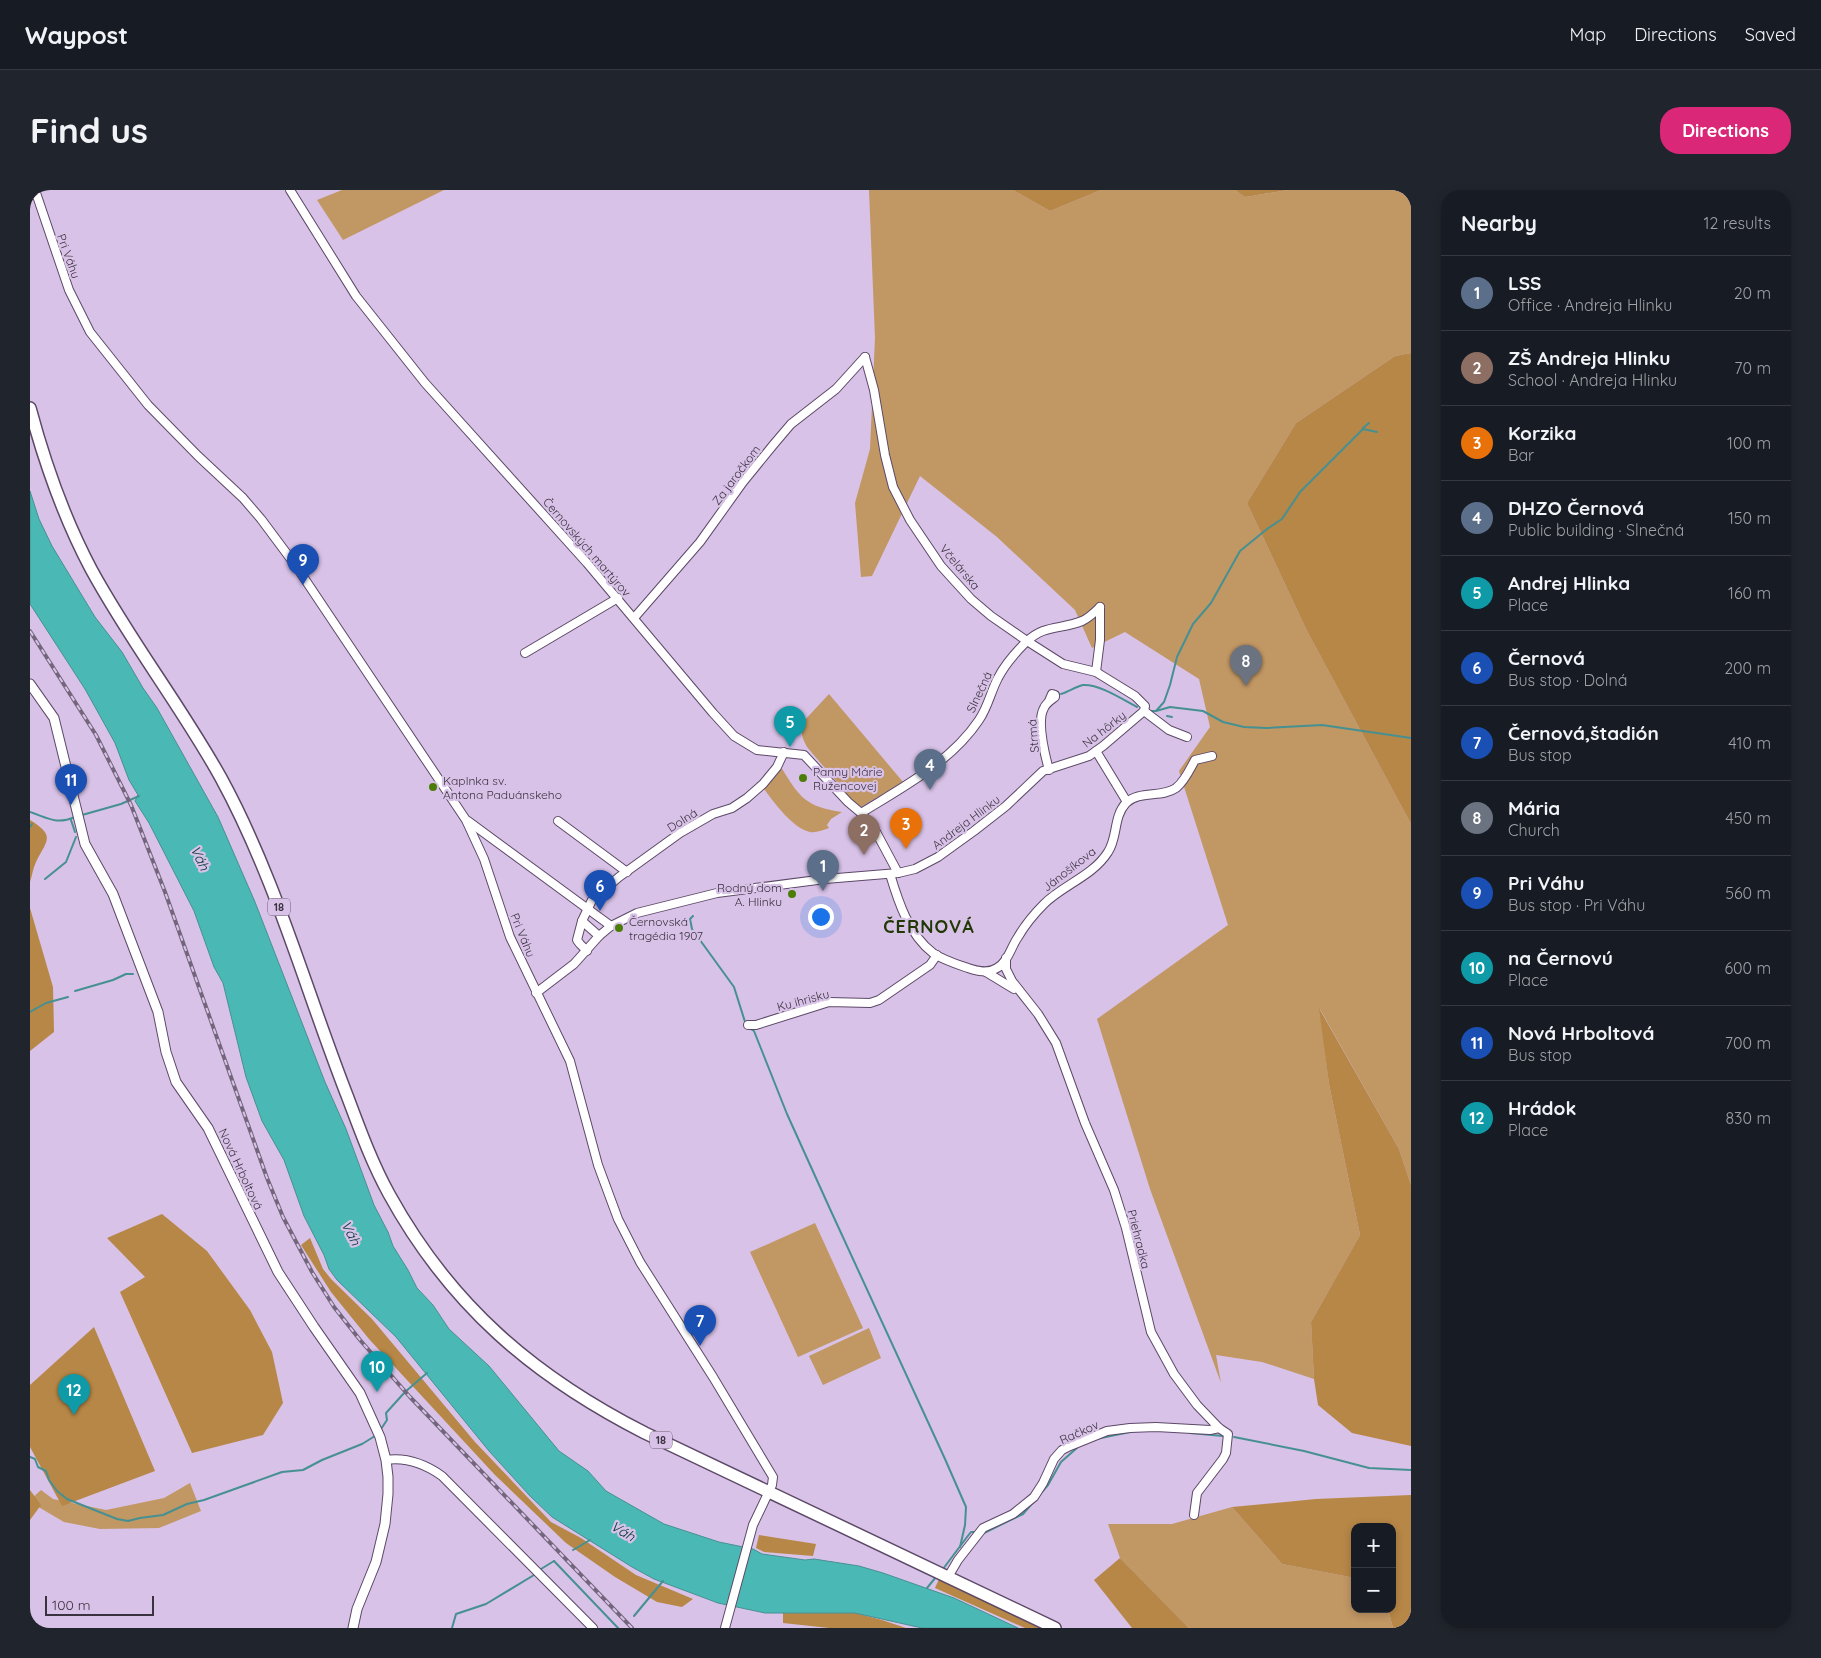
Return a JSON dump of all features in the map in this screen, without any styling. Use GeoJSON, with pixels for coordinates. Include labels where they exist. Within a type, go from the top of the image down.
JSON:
{"type":"FeatureCollection","features":[{"type":"Feature","properties":{"kind":"main road","name":"18"},"geometry":{"type":"LineString","coordinates":[[30,408],[46,464],[58,497],[91,568],[120,618],[211,762],[246,828],[273,892],[339,1075],[368,1149],[388,1192],[417,1241],[442,1275],[478,1315],[521,1354],[577,1396],[620,1420],[1055,1628]]}},
{"type":"Feature","properties":{"kind":"street","name":"Pri Váhu"},"geometry":{"type":"LineString","coordinates":[[35,190],[69,290],[90,332],[148,405],[243,498],[261,519],[296,566],[466,820],[484,859],[510,937],[536,993],[554,1025],[570,1062],[598,1165],[618,1219],[640,1262],[771,1472],[772,1485],[769,1492]]}},
{"type":"Feature","properties":{"kind":"street","name":"Černovských martýrov"},"geometry":{"type":"LineString","coordinates":[[290,190],[356,296],[425,383],[556,527],[734,736],[757,750],[804,755],[848,802],[861,813],[875,830],[894,874]]}},
{"type":"Feature","properties":{"kind":"street","name":"Za jaročkom"},"geometry":{"type":"LineString","coordinates":[[634,618],[700,542],[743,482],[791,424],[836,389],[865,357]]}},
{"type":"Feature","properties":{"kind":"street","name":"Včelárska"},"geometry":{"type":"LineString","coordinates":[[865,357],[874,390],[892,487],[910,520],[941,566],[971,599],[991,616],[1063,664],[1096,672],[1135,696],[1145,709],[1169,730],[1187,737]]}},
{"type":"Feature","properties":{"kind":"street"},"geometry":{"type":"LineString","coordinates":[[525,653],[618,598]]}},
{"type":"Feature","properties":{"kind":"street","name":"Slnečná"},"geometry":{"type":"LineString","coordinates":[[861,813],[928,771],[967,736],[980,718],[1008,661],[1027,641],[1041,631],[1080,622],[1090,617],[1100,608],[1100,640],[1096,672]]}},
{"type":"Feature","properties":{"kind":"street","name":"Nová Hrboltová"},"geometry":{"type":"LineString","coordinates":[[30,684],[54,718],[85,844],[109,885],[158,1012],[166,1052],[176,1082],[208,1128],[278,1272],[360,1393],[378,1433],[386,1460],[388,1494],[386,1524],[376,1562],[357,1609],[352,1628]]}},
{"type":"Feature","properties":{"kind":"street","name":"Strmá"},"geometry":{"type":"LineString","coordinates":[[1046,771],[1041,718],[1043,708],[1049,701]]}},
{"type":"Feature","properties":{"kind":"street","name":"Na hôrky"},"geometry":{"type":"LineString","coordinates":[[1046,771],[1088,756],[1096,751],[1145,709]]}},
{"type":"Feature","properties":{"kind":"street"},"geometry":{"type":"LineString","coordinates":[[1096,751],[1127,802],[1137,797],[1161,794],[1175,789],[1182,782],[1195,760],[1212,756]]}},
{"type":"Feature","properties":{"kind":"street","name":"Dolná"},"geometry":{"type":"LineString","coordinates":[[582,921],[592,900],[627,872],[680,834],[713,814],[732,808],[747,798],[777,767],[784,752]]}},
{"type":"Feature","properties":{"kind":"street","name":"Andreja Hlinku"},"geometry":{"type":"LineString","coordinates":[[536,993],[574,964],[599,936],[611,926],[647,910],[718,893],[825,878],[894,874],[915,869],[938,857],[1006,806],[1046,771]]}},
{"type":"Feature","properties":{"kind":"street","name":"Jánošíkova"},"geometry":{"type":"LineString","coordinates":[[986,972],[997,968],[1006,958],[1018,937],[1044,904],[1058,891],[1091,870],[1109,851],[1117,817],[1127,802]]}},
{"type":"Feature","properties":{"kind":"street"},"geometry":{"type":"LineString","coordinates":[[466,820],[611,926]]}},
{"type":"Feature","properties":{"kind":"street"},"geometry":{"type":"LineString","coordinates":[[558,821],[627,872]]}},
{"type":"Feature","properties":{"kind":"street"},"geometry":{"type":"LineString","coordinates":[[894,874],[896,894],[908,922],[920,939],[933,952],[951,963],[986,972],[1008,984],[1024,997]]}},
{"type":"Feature","properties":{"kind":"street"},"geometry":{"type":"LineString","coordinates":[[587,951],[577,940],[582,921],[599,936]]}},
{"type":"Feature","properties":{"kind":"street","name":"Ku ihrisku"},"geometry":{"type":"LineString","coordinates":[[748,1025],[764,1023],[829,1002],[870,1003],[880,1000],[930,965],[937,955]]}},
{"type":"Feature","properties":{"kind":"street","name":"Priehradka"},"geometry":{"type":"LineString","coordinates":[[1006,958],[1006,969],[1012,981],[1038,1014],[1056,1043],[1085,1123],[1114,1190],[1126,1228],[1151,1332],[1174,1374],[1197,1405],[1219,1428],[1228,1434],[1226,1453],[1219,1466],[1197,1493],[1194,1515]]}},
{"type":"Feature","properties":{"kind":"street","name":"Račkov"},"geometry":{"type":"LineString","coordinates":[[942,1574],[958,1560],[983,1528],[1013,1514],[1034,1497],[1043,1484],[1054,1459],[1062,1450],[1101,1433],[1130,1428],[1156,1427],[1210,1430],[1219,1428]]}},
{"type":"Feature","properties":{"kind":"street"},"geometry":{"type":"LineString","coordinates":[[386,1460],[395,1459],[415,1462],[442,1476],[593,1628]]}},
{"type":"Feature","properties":{"kind":"street"},"geometry":{"type":"LineString","coordinates":[[725,1628],[753,1525],[769,1492]]}},
{"type":"Feature","properties":{"kind":"shaded area"},"geometry":{"type":"Polygon","coordinates":[[[342,190],[444,190],[343,240],[317,200],[342,190]]]}},
{"type":"Feature","properties":{"kind":"shaded area"},"geometry":{"type":"Polygon","coordinates":[[[869,190],[1013,190],[1050,211],[1101,190],[1235,190],[1245,197],[1288,190],[1411,190],[1411,353],[1395,356],[1296,423],[1247,503],[1307,631],[1411,824],[1411,1185],[1399,1149],[1320,1009],[1329,1084],[1360,1235],[1311,1322],[1314,1379],[1262,1362],[1216,1355],[1221,1383],[1150,1189],[1097,1019],[1228,925],[1179,771],[1210,727],[1199,679],[1125,632],[1092,648],[1075,610],[997,537],[920,476],[872,576],[861,577],[855,503],[870,449],[875,338],[869,190]]]}},
{"type":"Feature","properties":{"kind":"shaded area"},"geometry":{"type":"Polygon","coordinates":[[[1013,190],[1101,190],[1050,211],[1013,190]]]}},
{"type":"Feature","properties":{"kind":"shaded area"},"geometry":{"type":"Polygon","coordinates":[[[1235,190],[1288,190],[1245,197],[1235,190]]]}},
{"type":"Feature","properties":{"kind":"shaded area"},"geometry":{"type":"Polygon","coordinates":[[[1411,353],[1411,824],[1307,631],[1247,503],[1296,423],[1395,356],[1411,353]]]}},
{"type":"Feature","properties":{"kind":"shaded area"},"geometry":{"type":"Polygon","coordinates":[[[829,694],[903,782],[859,808],[807,747],[803,738],[803,722],[829,694]]]}},
{"type":"Feature","properties":{"kind":"shaded area"},"geometry":{"type":"Polygon","coordinates":[[[781,767],[793,786],[805,799],[820,807],[842,812],[831,819],[827,825],[829,828],[815,832],[803,830],[790,820],[773,801],[764,789],[781,767]]]}},
{"type":"Feature","properties":{"kind":"shaded area"},"geometry":{"type":"Polygon","coordinates":[[[30,820],[43,830],[47,839],[35,864],[30,882],[30,820]]]}},
{"type":"Feature","properties":{"kind":"shaded area"},"geometry":{"type":"Polygon","coordinates":[[[30,908],[53,987],[54,1032],[30,1051],[30,908]]]}},
{"type":"Feature","properties":{"kind":"shaded area"},"geometry":{"type":"Polygon","coordinates":[[[1319,1008],[1399,1149],[1411,1185],[1411,1446],[1352,1433],[1318,1405],[1314,1379],[1311,1322],[1360,1235],[1329,1084],[1319,1008]]]}},
{"type":"Feature","properties":{"kind":"shaded area"},"geometry":{"type":"Polygon","coordinates":[[[162,1214],[207,1251],[250,1310],[272,1352],[283,1403],[263,1435],[192,1453],[120,1292],[145,1277],[107,1238],[162,1214]]]}},
{"type":"Feature","properties":{"kind":"shaded area"},"geometry":{"type":"Polygon","coordinates":[[[815,1223],[863,1328],[798,1357],[750,1252],[815,1223]]]}},
{"type":"Feature","properties":{"kind":"shaded area"},"geometry":{"type":"Polygon","coordinates":[[[310,1238],[323,1269],[331,1279],[372,1319],[475,1442],[551,1522],[581,1538],[636,1575],[693,1599],[682,1607],[657,1602],[615,1577],[566,1543],[495,1475],[369,1339],[331,1292],[301,1245],[310,1238]]]}},
{"type":"Feature","properties":{"kind":"shaded area"},"geometry":{"type":"Polygon","coordinates":[[[94,1327],[155,1471],[62,1506],[30,1447],[30,1385],[94,1327]]]}},
{"type":"Feature","properties":{"kind":"shaded area"},"geometry":{"type":"Polygon","coordinates":[[[869,1328],[881,1358],[823,1385],[809,1356],[869,1328]]]}},
{"type":"Feature","properties":{"kind":"shaded area"},"geometry":{"type":"Polygon","coordinates":[[[190,1483],[201,1511],[159,1528],[100,1529],[64,1522],[30,1502],[41,1490],[53,1499],[106,1510],[164,1498],[190,1483]]]}},
{"type":"Feature","properties":{"kind":"shaded area"},"geometry":{"type":"Polygon","coordinates":[[[30,1490],[41,1505],[30,1520],[30,1490]]]}},
{"type":"Feature","properties":{"kind":"shaded area"},"geometry":{"type":"Polygon","coordinates":[[[1411,1495],[1411,1628],[1393,1628],[1389,1613],[1396,1613],[1396,1523],[1351,1523],[1351,1577],[1282,1564],[1232,1507],[1316,1499],[1411,1495]]]}},
{"type":"Feature","properties":{"kind":"shaded area"},"geometry":{"type":"Polygon","coordinates":[[[1232,1507],[1282,1564],[1351,1577],[1351,1613],[1389,1613],[1393,1628],[1189,1628],[1120,1558],[1108,1524],[1172,1524],[1232,1507]]]}},
{"type":"Feature","properties":{"kind":"shaded area"},"geometry":{"type":"Polygon","coordinates":[[[759,1535],[816,1544],[813,1556],[764,1552],[756,1548],[759,1535]]]}},
{"type":"Feature","properties":{"kind":"shaded area"},"geometry":{"type":"Polygon","coordinates":[[[1120,1558],[1189,1628],[1132,1628],[1094,1580],[1120,1558]]]}},
{"type":"Feature","properties":{"kind":"shaded area"},"geometry":{"type":"Polygon","coordinates":[[[939,1579],[1040,1628],[1025,1628],[935,1588],[939,1579]]]}},
{"type":"Feature","properties":{"kind":"shaded area"},"geometry":{"type":"Polygon","coordinates":[[[840,1609],[906,1628],[829,1628],[783,1623],[783,1611],[840,1609]]]}},
{"type":"Feature","properties":{"kind":"water","name":"Váh"},"geometry":{"type":"Polygon","coordinates":[[[30,491],[39,519],[52,546],[95,617],[122,652],[157,708],[218,817],[255,902],[325,1082],[346,1129],[374,1205],[393,1246],[417,1288],[433,1305],[449,1329],[489,1366],[559,1451],[588,1471],[606,1491],[664,1524],[719,1542],[753,1549],[762,1554],[859,1566],[883,1573],[954,1598],[1018,1628],[922,1628],[855,1613],[765,1613],[718,1603],[654,1579],[552,1517],[489,1451],[396,1337],[337,1280],[329,1269],[304,1216],[284,1160],[262,1121],[246,1077],[223,983],[214,967],[194,911],[149,823],[135,801],[138,795],[129,780],[115,743],[85,689],[30,604],[30,491]]]}},
{"type":"Feature","properties":{"kind":"waterway"},"geometry":{"type":"LineString","coordinates":[[1363,428],[1369,423]]}},
{"type":"Feature","properties":{"kind":"waterway"},"geometry":{"type":"LineString","coordinates":[[1151,711],[1156,711],[1164,702],[1177,657],[1193,624],[1211,603],[1240,551],[1282,519],[1300,492],[1363,429],[1377,432]]}},
{"type":"Feature","properties":{"kind":"waterway"},"geometry":{"type":"LineString","coordinates":[[1061,694],[1083,685],[1089,685],[1137,707]]}},
{"type":"Feature","properties":{"kind":"waterway"},"geometry":{"type":"LineString","coordinates":[[1156,711],[1170,707],[1203,711],[1223,722],[1244,727],[1266,728],[1322,725],[1411,738]]}},
{"type":"Feature","properties":{"kind":"waterway"},"geometry":{"type":"LineString","coordinates":[[1167,716],[1172,717]]}},
{"type":"Feature","properties":{"kind":"waterway"},"geometry":{"type":"LineString","coordinates":[[82,815],[121,804],[139,796]]}},
{"type":"Feature","properties":{"kind":"waterway"},"geometry":{"type":"LineString","coordinates":[[30,812],[57,821],[75,817]]}},
{"type":"Feature","properties":{"kind":"waterway"},"geometry":{"type":"LineString","coordinates":[[71,820],[75,832]]}},
{"type":"Feature","properties":{"kind":"waterway"},"geometry":{"type":"LineString","coordinates":[[45,879],[66,862],[76,837]]}},
{"type":"Feature","properties":{"kind":"waterway"},"geometry":{"type":"LineString","coordinates":[[693,916],[690,919],[692,929],[734,987],[746,1025]]}},
{"type":"Feature","properties":{"kind":"waterway"},"geometry":{"type":"LineString","coordinates":[[75,991],[113,980],[126,974],[133,974]]}},
{"type":"Feature","properties":{"kind":"waterway"},"geometry":{"type":"LineString","coordinates":[[30,1012],[46,1003],[68,997]]}},
{"type":"Feature","properties":{"kind":"waterway"},"geometry":{"type":"LineString","coordinates":[[749,1028],[754,1031],[787,1114],[966,1507],[965,1525],[960,1547]]}},
{"type":"Feature","properties":{"kind":"waterway"},"geometry":{"type":"LineString","coordinates":[[381,1429],[387,1420],[386,1413],[405,1392],[427,1373]]}},
{"type":"Feature","properties":{"kind":"waterway"},"geometry":{"type":"LineString","coordinates":[[1096,1439],[1135,1431]]}},
{"type":"Feature","properties":{"kind":"waterway"},"geometry":{"type":"LineString","coordinates":[[1148,1431],[1158,1431]]}},
{"type":"Feature","properties":{"kind":"waterway"},"geometry":{"type":"LineString","coordinates":[[1190,1433],[1223,1436]]}},
{"type":"Feature","properties":{"kind":"waterway"},"geometry":{"type":"LineString","coordinates":[[30,1457],[35,1459],[38,1467],[46,1471],[49,1480],[57,1491],[67,1499],[117,1519],[128,1521],[163,1515],[187,1504],[204,1500],[282,1472],[303,1470],[362,1444],[375,1436]]}},
{"type":"Feature","properties":{"kind":"waterway"},"geometry":{"type":"LineString","coordinates":[[1234,1437],[1304,1451],[1369,1468],[1411,1470]]}},
{"type":"Feature","properties":{"kind":"waterway"},"geometry":{"type":"LineString","coordinates":[[984,1533],[1023,1514],[1048,1485],[1061,1462],[1078,1447]]}},
{"type":"Feature","properties":{"kind":"waterway"},"geometry":{"type":"LineString","coordinates":[[943,1569],[971,1532],[975,1532]]}},
{"type":"Feature","properties":{"kind":"waterway"},"geometry":{"type":"LineString","coordinates":[[573,1550],[590,1540]]}},
{"type":"Feature","properties":{"kind":"waterway"},"geometry":{"type":"LineString","coordinates":[[554,1561],[618,1628]]}},
{"type":"Feature","properties":{"kind":"waterway"},"geometry":{"type":"LineString","coordinates":[[541,1569],[554,1561]]}},
{"type":"Feature","properties":{"kind":"waterway"},"geometry":{"type":"LineString","coordinates":[[452,1628],[456,1614],[486,1604],[534,1575]]}},
{"type":"Feature","properties":{"kind":"waterway"},"geometry":{"type":"LineString","coordinates":[[927,1588],[936,1577]]}},
{"type":"Feature","properties":{"kind":"waterway"},"geometry":{"type":"LineString","coordinates":[[634,1616],[663,1581]]}},
{"type":"Feature","properties":{"kind":"railway"},"geometry":{"type":"LineString","coordinates":[[30,631],[96,735],[131,805],[165,892],[267,1178],[283,1217],[312,1272],[334,1307],[410,1397],[632,1628]]}},
{"type":"Feature","properties":{"kind":"place","name":"Pri Váhu"},"geometry":{"type":"Point","coordinates":[303,585]}},
{"type":"Feature","properties":{"kind":"place","name":"Mária"},"geometry":{"type":"Point","coordinates":[1246,686]}},
{"type":"Feature","properties":{"kind":"place","name":"Andrej Hlinka"},"geometry":{"type":"Point","coordinates":[790,747]}},
{"type":"Feature","properties":{"kind":"place","name":"Panny Márie Ružencovej"},"geometry":{"type":"Point","coordinates":[803,778]}},
{"type":"Feature","properties":{"kind":"place","name":"Kaplnka sv. Antona Paduánskeho"},"geometry":{"type":"Point","coordinates":[433,787]}},
{"type":"Feature","properties":{"kind":"place","name":"DHZO Černová"},"geometry":{"type":"Point","coordinates":[930,790]}},
{"type":"Feature","properties":{"kind":"place","name":"Nová Hrboltová"},"geometry":{"type":"Point","coordinates":[71,805]}},
{"type":"Feature","properties":{"kind":"place","name":"Korzika"},"geometry":{"type":"Point","coordinates":[906,849]}},
{"type":"Feature","properties":{"kind":"place","name":"ZŠ Andreja Hlinku"},"geometry":{"type":"Point","coordinates":[864,855]}},
{"type":"Feature","properties":{"kind":"place","name":"LSS"},"geometry":{"type":"Point","coordinates":[823,891]}},
{"type":"Feature","properties":{"kind":"place","name":"Rodný dom A. Hlinku"},"geometry":{"type":"Point","coordinates":[792,894]}},
{"type":"Feature","properties":{"kind":"place","name":"Černová"},"geometry":{"type":"Point","coordinates":[600,911]}},
{"type":"Feature","properties":{"kind":"place","name":"Černovská tragédia 1907"},"geometry":{"type":"Point","coordinates":[619,928]}},
{"type":"Feature","properties":{"kind":"place","name":"Černová,štadión"},"geometry":{"type":"Point","coordinates":[700,1346]}},
{"type":"Feature","properties":{"kind":"place","name":"na Černovú"},"geometry":{"type":"Point","coordinates":[377,1392]}},
{"type":"Feature","properties":{"kind":"place","name":"Hrádok"},"geometry":{"type":"Point","coordinates":[74,1415]}},
{"type":"Feature","properties":{"kind":"district","name":"ČERNOVÁ"},"geometry":{"type":"Point","coordinates":[929,926]}}]}
